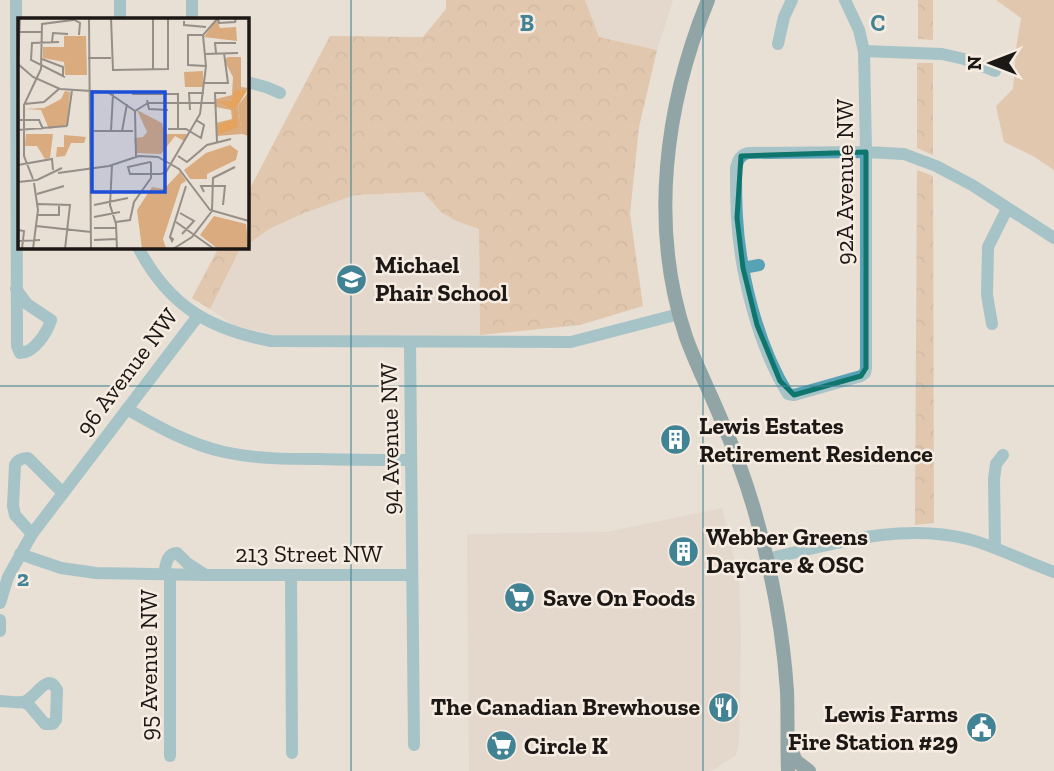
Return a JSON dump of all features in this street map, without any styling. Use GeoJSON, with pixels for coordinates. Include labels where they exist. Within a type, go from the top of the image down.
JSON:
{"type":"FeatureCollection","features":[{"type":"Feature","properties":{"kind":"main road"},"geometry":{"type":"LineString","coordinates":[[708,0],[681,79],[669,143],[666,229],[671,276],[679,314],[693,355],[740,463],[767,559],[780,625],[787,692],[788,771]]}},
{"type":"Feature","properties":{"kind":"main road"},"geometry":{"type":"LineString","coordinates":[[787,737],[796,761],[809,771]]}},
{"type":"Feature","properties":{"kind":"street"},"geometry":{"type":"LineString","coordinates":[[16,0],[18,202],[16,289],[17,346],[20,353],[24,353],[34,347],[51,320],[27,303],[16,289]]}},
{"type":"Feature","properties":{"kind":"street"},"geometry":{"type":"LineString","coordinates":[[120,0],[120,18]]}},
{"type":"Feature","properties":{"kind":"street"},"geometry":{"type":"LineString","coordinates":[[192,0],[192,18]]}},
{"type":"Feature","properties":{"kind":"street"},"geometry":{"type":"LineString","coordinates":[[778,44],[784,17],[792,0]]}},
{"type":"Feature","properties":{"kind":"street","name":"92A Avenue NW"},"geometry":{"type":"LineString","coordinates":[[743,268],[757,325],[788,394],[794,395],[865,373],[864,51],[859,30],[845,0]]}},
{"type":"Feature","properties":{"kind":"street"},"geometry":{"type":"LineString","coordinates":[[864,51],[942,54],[995,71]]}},
{"type":"Feature","properties":{"kind":"street"},"geometry":{"type":"LineString","coordinates":[[248,82],[280,93]]}},
{"type":"Feature","properties":{"kind":"street"},"geometry":{"type":"LineString","coordinates":[[759,265],[743,268],[737,218],[737,161],[748,153],[904,154],[936,166],[1054,237]]}},
{"type":"Feature","properties":{"kind":"street"},"geometry":{"type":"LineString","coordinates":[[992,324],[987,295],[988,247],[1007,208]]}},
{"type":"Feature","properties":{"kind":"street","name":"96 Avenue NW"},"geometry":{"type":"LineString","coordinates":[[0,603],[8,577],[32,534],[198,316],[162,283],[139,248]]}},
{"type":"Feature","properties":{"kind":"street"},"geometry":{"type":"LineString","coordinates":[[198,316],[229,331],[271,341],[571,342],[679,314]]}},
{"type":"Feature","properties":{"kind":"street","name":"94 Avenue NW"},"geometry":{"type":"LineString","coordinates":[[410,342],[414,746]]}},
{"type":"Feature","properties":{"kind":"street"},"geometry":{"type":"LineString","coordinates":[[127,409],[183,439],[223,452],[289,459],[411,460]]}},
{"type":"Feature","properties":{"kind":"street"},"geometry":{"type":"LineString","coordinates":[[995,548],[994,479],[996,464],[1003,455]]}},
{"type":"Feature","properties":{"kind":"street"},"geometry":{"type":"LineString","coordinates":[[32,534],[15,515],[13,506],[17,461],[29,458],[63,493]]}},
{"type":"Feature","properties":{"kind":"street"},"geometry":{"type":"LineString","coordinates":[[767,559],[850,539],[894,533],[944,534],[972,540],[1054,572]]}},
{"type":"Feature","properties":{"kind":"street","name":"213 Street NW"},"geometry":{"type":"LineString","coordinates":[[167,575],[169,556],[177,553],[191,567],[206,575]]}},
{"type":"Feature","properties":{"kind":"street","name":"213 Street NW"},"geometry":{"type":"LineString","coordinates":[[20,554],[78,571],[110,574],[412,575]]}},
{"type":"Feature","properties":{"kind":"street","name":"95 Avenue NW"},"geometry":{"type":"LineString","coordinates":[[167,575],[170,756]]}},
{"type":"Feature","properties":{"kind":"street"},"geometry":{"type":"LineString","coordinates":[[291,575],[292,753]]}},
{"type":"Feature","properties":{"kind":"street"},"geometry":{"type":"LineString","coordinates":[[0,620],[0,631]]}},
{"type":"Feature","properties":{"kind":"street"},"geometry":{"type":"LineString","coordinates":[[0,701],[23,702]]}},
{"type":"Feature","properties":{"kind":"highlighted area"},"geometry":{"type":"Polygon","coordinates":[[[866,152],[866,368],[861,376],[794,395],[780,381],[757,325],[743,268],[737,218],[741,156],[866,152]]]}},
{"type":"Feature","properties":{"kind":"shaded area"},"geometry":{"type":"Polygon","coordinates":[[[585,0],[673,0],[657,50],[598,37],[585,0]]]}},
{"type":"Feature","properties":{"kind":"shaded area","name":"Michael Phair School"},"geometry":{"type":"Polygon","coordinates":[[[423,192],[441,212],[479,229],[480,335],[275,335],[234,325],[210,309],[240,249],[248,248],[248,244],[269,229],[355,195],[423,192]]]}},
{"type":"Feature","properties":{"kind":"shaded area"},"geometry":{"type":"Polygon","coordinates":[[[722,508],[739,580],[741,636],[739,741],[736,755],[707,771],[469,771],[467,534],[607,532],[722,508]]]}},
{"type":"Feature","properties":{"kind":"green space"},"geometry":{"type":"Polygon","coordinates":[[[446,0],[585,0],[599,37],[657,50],[639,127],[630,214],[643,306],[580,325],[480,335],[479,229],[441,212],[423,192],[355,195],[269,229],[248,244],[248,192],[330,36],[423,37],[446,9],[446,0]]]}},
{"type":"Feature","properties":{"kind":"green space"},"geometry":{"type":"Polygon","coordinates":[[[918,0],[933,0],[933,40],[918,39],[918,0]]]}},
{"type":"Feature","properties":{"kind":"green space"},"geometry":{"type":"Polygon","coordinates":[[[996,0],[1054,0],[1054,170],[1004,142],[996,106],[1013,89],[1021,18],[996,0]]]}},
{"type":"Feature","properties":{"kind":"green space"},"geometry":{"type":"Polygon","coordinates":[[[917,63],[933,63],[933,155],[917,148],[917,63]]]}},
{"type":"Feature","properties":{"kind":"green space"},"geometry":{"type":"Polygon","coordinates":[[[917,170],[933,176],[934,523],[915,525],[917,170]]]}},
{"type":"Feature","properties":{"kind":"green space"},"geometry":{"type":"Polygon","coordinates":[[[218,248],[242,248],[210,309],[192,298],[218,248]]]}},
{"type":"Feature","properties":{"kind":"place","name":"Michael Phair School"},"geometry":{"type":"Point","coordinates":[352,279]}},
{"type":"Feature","properties":{"kind":"place","name":"Lewis Estates Retirement Residence"},"geometry":{"type":"Point","coordinates":[676,440]}},
{"type":"Feature","properties":{"kind":"place","name":"Webber Greens Daycare & OSC"},"geometry":{"type":"Point","coordinates":[683,551]}},
{"type":"Feature","properties":{"kind":"place","name":"Save On Foods"},"geometry":{"type":"Point","coordinates":[520,598]}},
{"type":"Feature","properties":{"kind":"place","name":"The Canadian Brewhouse"},"geometry":{"type":"Point","coordinates":[723,707]}},
{"type":"Feature","properties":{"kind":"place","name":"Lewis Farms Fire Station #29"},"geometry":{"type":"Point","coordinates":[981,728]}},
{"type":"Feature","properties":{"kind":"place","name":"Circle K"},"geometry":{"type":"Point","coordinates":[501,746]}}]}
